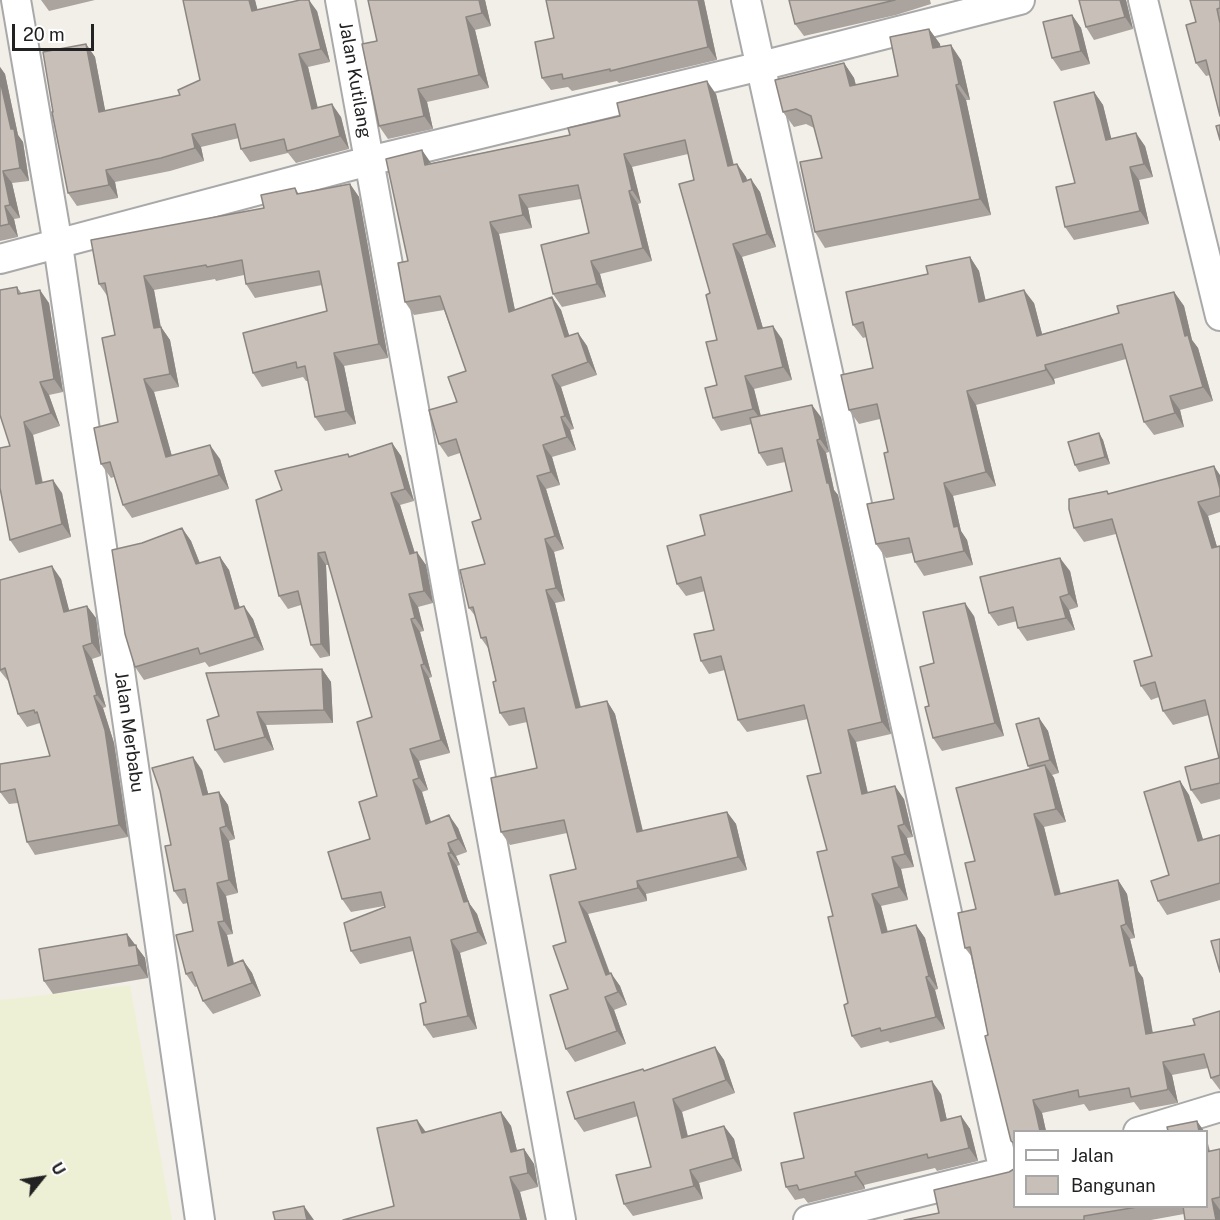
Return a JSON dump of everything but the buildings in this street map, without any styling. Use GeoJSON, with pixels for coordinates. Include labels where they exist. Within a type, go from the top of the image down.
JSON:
{"type":"FeatureCollection","features":[{"type":"Feature","properties":{"kind":"street","name":"Jalan Merbabu"},"geometry":{"type":"LineString","coordinates":[[16,0],[58,245],[200,1220]]}},
{"type":"Feature","properties":{"kind":"street","name":"Jalan Kutilang"},"geometry":{"type":"LineString","coordinates":[[340,0],[561,1220]]}},
{"type":"Feature","properties":{"kind":"street"},"geometry":{"type":"LineString","coordinates":[[746,0],[1009,1170],[808,1220]]}},
{"type":"Feature","properties":{"kind":"street"},"geometry":{"type":"LineString","coordinates":[[0,259],[369,160],[761,66],[1020,0]]}},
{"type":"Feature","properties":{"kind":"street"},"geometry":{"type":"LineString","coordinates":[[1143,0],[1220,316]]}},
{"type":"Feature","properties":{"kind":"street"},"geometry":{"type":"LineString","coordinates":[[1141,1130],[1220,1107]]}},
{"type":"Feature","properties":{"kind":"green space"},"geometry":{"type":"Polygon","coordinates":[[[130,985],[172,1220],[0,1220],[0,1000],[130,985]]]}}]}
